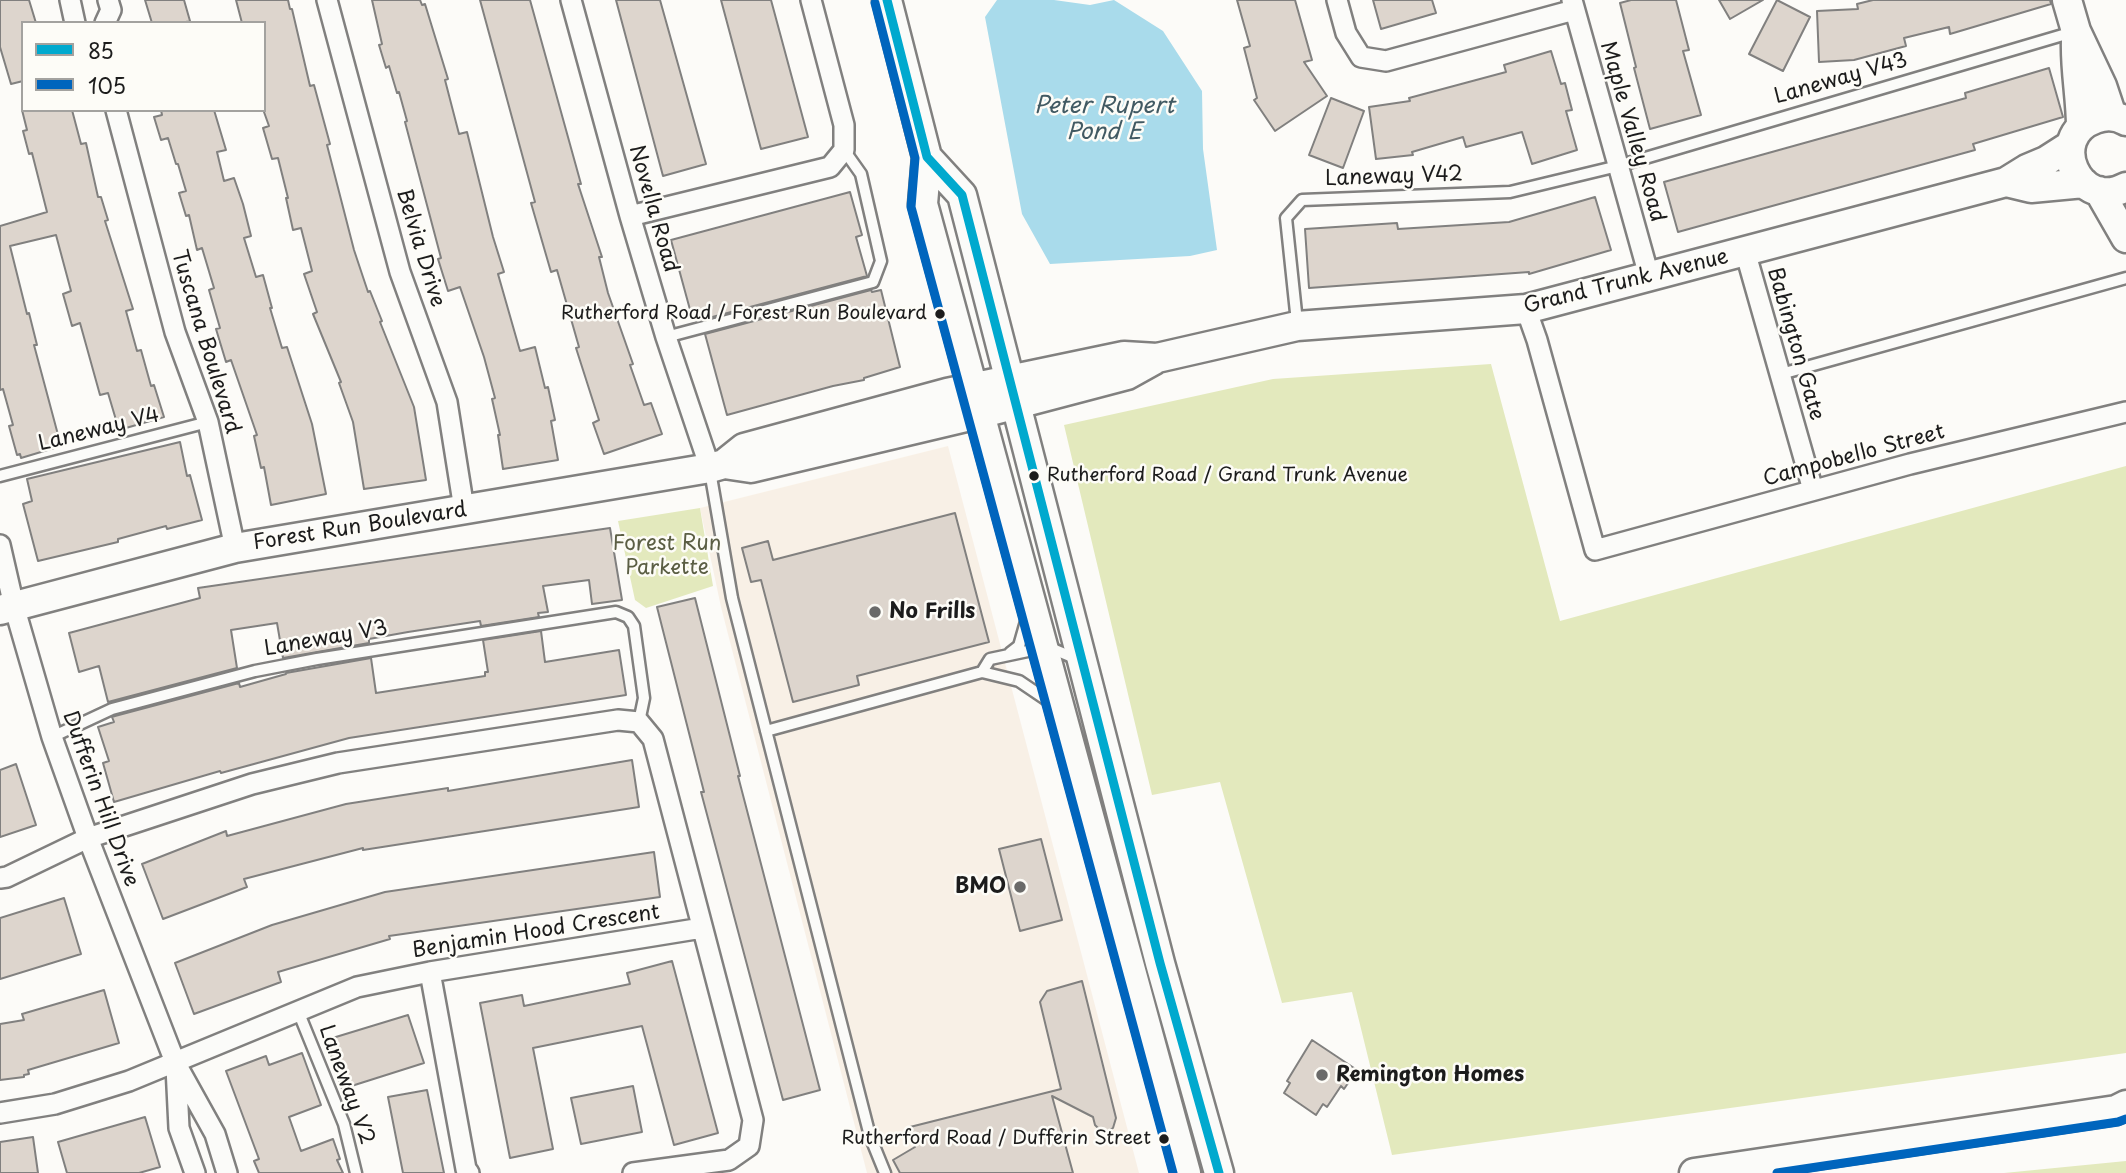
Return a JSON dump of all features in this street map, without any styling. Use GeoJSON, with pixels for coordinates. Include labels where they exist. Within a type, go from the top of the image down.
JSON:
{"type":"FeatureCollection","features":[{"type":"Feature","properties":{"kind":"main road"},"geometry":{"type":"LineString","coordinates":[[887,0],[927,157],[923,204],[1186,1173]]}},
{"type":"Feature","properties":{"kind":"main road"},"geometry":{"type":"LineString","coordinates":[[2067,0],[2076,31],[2119,118]]}},
{"type":"Feature","properties":{"kind":"main road"},"geometry":{"type":"LineString","coordinates":[[2076,31],[2075,61],[2081,106],[2072,166],[2103,187],[2126,238]]}},
{"type":"Feature","properties":{"kind":"main road","name":"Grand Trunk Avenue"},"geometry":{"type":"LineString","coordinates":[[976,401],[1013,392],[1124,356],[1157,358],[1297,326],[1526,309],[2006,182],[2046,161],[2076,136],[2090,120],[2119,118]]}},
{"type":"Feature","properties":{"kind":"main road"},"geometry":{"type":"LineString","coordinates":[[927,157],[962,195],[1160,963],[1219,1173]]}},
{"type":"Feature","properties":{"kind":"main road","name":"Grand Trunk Avenue"},"geometry":{"type":"LineString","coordinates":[[2006,182],[2031,188],[2103,187]]}},
{"type":"Feature","properties":{"kind":"main road","name":"Forest Run Boulevard"},"geometry":{"type":"LineString","coordinates":[[7,608],[235,548],[717,466],[744,448],[976,401]]}},
{"type":"Feature","properties":{"kind":"main road"},"geometry":{"type":"LineString","coordinates":[[1693,1173],[2123,1109]]}},
{"type":"Feature","properties":{"kind":"street"},"geometry":{"type":"LineString","coordinates":[[70,0],[75,21]]}},
{"type":"Feature","properties":{"kind":"street"},"geometry":{"type":"LineString","coordinates":[[106,21],[111,10],[108,0]]}},
{"type":"Feature","properties":{"kind":"street","name":"Belvia Drive"},"geometry":{"type":"LineString","coordinates":[[327,0],[400,272],[447,402],[464,509]]}},
{"type":"Feature","properties":{"kind":"street","name":"Novella Road"},"geometry":{"type":"LineString","coordinates":[[572,0],[630,216],[666,337],[717,466]]}},
{"type":"Feature","properties":{"kind":"street"},"geometry":{"type":"LineString","coordinates":[[630,216],[830,167],[844,150],[844,125],[811,0]]}},
{"type":"Feature","properties":{"kind":"street"},"geometry":{"type":"LineString","coordinates":[[1337,0],[1346,33],[1362,57],[1386,61],[1573,5]]}},
{"type":"Feature","properties":{"kind":"street","name":"Maple Valley Road"},"geometry":{"type":"LineString","coordinates":[[1573,5],[1649,276]]}},
{"type":"Feature","properties":{"kind":"street","name":"Tuscana Boulevard"},"geometry":{"type":"LineString","coordinates":[[117,112],[175,332],[208,422],[235,548]]}},
{"type":"Feature","properties":{"kind":"street","name":"Babington Gate"},"geometry":{"type":"LineString","coordinates":[[1745,251],[1813,490]]}},
{"type":"Feature","properties":{"kind":"street","name":"Campobello Street"},"geometry":{"type":"LineString","coordinates":[[1526,309],[1595,550],[1922,461],[2126,411]]}},
{"type":"Feature","properties":{"kind":"street","name":"Dufferin Hill Drive"},"geometry":{"type":"LineString","coordinates":[[0,545],[7,608],[88,838],[175,1062],[215,1134],[227,1173]]}},
{"type":"Feature","properties":{"kind":"street"},"geometry":{"type":"LineString","coordinates":[[0,878],[88,838],[252,784],[338,763],[618,720],[639,722],[653,738],[752,1120],[749,1146],[729,1160],[633,1173]]}},
{"type":"Feature","properties":{"kind":"street","name":"Benjamin Hood Crescent"},"geometry":{"type":"LineString","coordinates":[[0,1113],[55,1104],[129,1082],[357,987],[430,972],[702,928]]}},
{"type":"Feature","properties":{"kind":"street"},"geometry":{"type":"LineString","coordinates":[[430,972],[466,1169],[469,1173]]}},
{"type":"Feature","properties":{"kind":"street","name":"Dufferin Hill Drive"},"geometry":{"type":"LineString","coordinates":[[175,1062],[179,1128],[195,1173]]}},
{"type":"Feature","properties":{"kind":"lane","name":"Laneway V43"},"geometry":{"type":"LineString","coordinates":[[1618,166],[2076,31]]}},
{"type":"Feature","properties":{"kind":"lane"},"geometry":{"type":"LineString","coordinates":[[666,337],[873,282],[881,261],[861,174],[844,150]]}},
{"type":"Feature","properties":{"kind":"lane","name":"Laneway V42"},"geometry":{"type":"LineString","coordinates":[[1297,326],[1286,218],[1302,200],[1510,192],[1618,166]]}},
{"type":"Feature","properties":{"kind":"lane"},"geometry":{"type":"LineString","coordinates":[[1781,374],[2126,278]]}},
{"type":"Feature","properties":{"kind":"lane","name":"Laneway V4"},"geometry":{"type":"LineString","coordinates":[[0,476],[208,422]]}},
{"type":"Feature","properties":{"kind":"lane"},"geometry":{"type":"LineString","coordinates":[[717,466],[732,598],[870,1136],[885,1173]]}},
{"type":"Feature","properties":{"kind":"lane"},"geometry":{"type":"LineString","coordinates":[[1007,656],[1019,646],[1030,604]]}},
{"type":"Feature","properties":{"kind":"lane","name":"Laneway V3"},"geometry":{"type":"LineString","coordinates":[[52,737],[113,709],[255,671],[615,612],[628,617],[634,626],[644,698],[639,722]]}},
{"type":"Feature","properties":{"kind":"lane"},"geometry":{"type":"LineString","coordinates":[[982,672],[990,659],[1048,647],[1082,661]]}},
{"type":"Feature","properties":{"kind":"lane"},"geometry":{"type":"LineString","coordinates":[[766,731],[982,672],[1019,681],[1047,698],[1060,715]]}},
{"type":"Feature","properties":{"kind":"lane","name":"Laneway V2"},"geometry":{"type":"LineString","coordinates":[[298,1011],[344,1124],[356,1173]]}},
{"type":"Feature","properties":{"kind":"shaded area"},"geometry":{"type":"Polygon","coordinates":[[[948,446],[1139,1173],[867,1173],[721,607],[700,508],[948,446]]]}},
{"type":"Feature","properties":{"kind":"green space"},"geometry":{"type":"Polygon","coordinates":[[[1491,364],[1560,621],[2126,466],[2126,1053],[1392,1155],[1352,992],[1282,1003],[1220,782],[1152,795],[1064,425],[1273,379],[1491,364]]]}},
{"type":"Feature","properties":{"kind":"green space","name":"Forest Run Parkette"},"geometry":{"type":"Polygon","coordinates":[[[700,508],[713,586],[646,608],[635,600],[618,521],[700,508]]]}},
{"type":"Feature","properties":{"kind":"green space"},"geometry":{"type":"Polygon","coordinates":[[[2126,1161],[2126,1173],[2004,1173],[2126,1161]]]}},
{"type":"Feature","properties":{"kind":"water","name":"Peter Rupert Pond E"},"geometry":{"type":"Polygon","coordinates":[[[997,0],[1054,0],[1090,5],[1114,0],[1163,31],[1202,91],[1203,149],[1217,250],[1190,256],[1050,264],[1022,214],[985,17],[997,0]]]}},
{"type":"Feature","properties":{"kind":"building"},"geometry":{"type":"Polygon","coordinates":[[[0,0],[29,0],[35,21],[21,21],[21,82],[11,84],[0,47],[0,0]]]}},
{"type":"Feature","properties":{"kind":"building"},"geometry":{"type":"Polygon","coordinates":[[[145,0],[184,0],[190,21],[151,21],[145,0]]]}},
{"type":"Feature","properties":{"kind":"building"},"geometry":{"type":"Polygon","coordinates":[[[236,0],[288,0],[292,9],[310,86],[314,85],[330,144],[327,145],[354,250],[414,407],[426,480],[364,489],[353,422],[339,383],[341,382],[313,314],[317,312],[304,274],[312,271],[301,228],[293,230],[278,158],[272,159],[263,128],[269,126],[264,112],[266,21],[241,21],[236,0]]]}},
{"type":"Feature","properties":{"kind":"building"},"geometry":{"type":"Polygon","coordinates":[[[372,0],[420,0],[422,5],[425,4],[448,79],[445,80],[459,134],[467,132],[504,272],[498,274],[520,351],[535,347],[545,388],[548,387],[555,420],[551,421],[558,460],[503,469],[500,435],[492,399],[495,398],[484,357],[460,287],[448,291],[399,92],[397,93],[389,66],[386,68],[379,45],[382,44],[372,0]]]}},
{"type":"Feature","properties":{"kind":"building"},"geometry":{"type":"Polygon","coordinates":[[[480,0],[530,0],[581,184],[578,184],[602,257],[599,257],[608,293],[644,405],[651,403],[662,434],[604,454],[593,423],[599,420],[576,348],[579,347],[557,270],[551,272],[531,203],[535,202],[480,0]]]}},
{"type":"Feature","properties":{"kind":"building"},"geometry":{"type":"Polygon","coordinates":[[[616,0],[660,0],[706,164],[663,176],[616,0]]]}},
{"type":"Feature","properties":{"kind":"building"},"geometry":{"type":"Polygon","coordinates":[[[721,0],[771,0],[808,137],[761,149],[721,0]]]}},
{"type":"Feature","properties":{"kind":"building"},"geometry":{"type":"Polygon","coordinates":[[[1237,0],[1295,0],[1312,60],[1304,62],[1327,96],[1275,131],[1254,100],[1257,98],[1244,48],[1250,46],[1237,0]]]}},
{"type":"Feature","properties":{"kind":"building"},"geometry":{"type":"Polygon","coordinates":[[[1373,0],[1432,0],[1436,13],[1381,29],[1373,0]]]}},
{"type":"Feature","properties":{"kind":"building"},"geometry":{"type":"Polygon","coordinates":[[[1631,0],[1676,0],[1689,50],[1683,51],[1701,115],[1650,129],[1620,3],[1631,0]]]}},
{"type":"Feature","properties":{"kind":"building"},"geometry":{"type":"Polygon","coordinates":[[[1719,0],[1763,0],[1730,19],[1719,0]]]}},
{"type":"Feature","properties":{"kind":"building"},"geometry":{"type":"Polygon","coordinates":[[[1777,0],[1810,17],[1783,71],[1749,54],[1777,0]]]}},
{"type":"Feature","properties":{"kind":"building"},"geometry":{"type":"Polygon","coordinates":[[[1873,0],[2050,0],[2051,4],[1950,34],[1949,27],[1904,38],[1906,46],[1854,60],[1819,62],[1817,11],[1858,9],[1857,4],[1873,0]]]}},
{"type":"Feature","properties":{"kind":"building"},"geometry":{"type":"Polygon","coordinates":[[[1551,51],[1561,84],[1565,83],[1572,110],[1566,111],[1577,150],[1532,164],[1522,132],[1466,147],[1463,137],[1412,152],[1413,155],[1376,159],[1369,107],[1410,101],[1409,98],[1506,72],[1504,65],[1551,51]]]}},
{"type":"Feature","properties":{"kind":"building"},"geometry":{"type":"Polygon","coordinates":[[[2049,68],[2063,117],[1973,144],[1975,150],[1678,232],[1664,182],[1966,98],[1965,93],[2049,68]]]}},
{"type":"Feature","properties":{"kind":"building"},"geometry":{"type":"Polygon","coordinates":[[[1331,98],[1364,111],[1343,168],[1309,155],[1331,98]]]}},
{"type":"Feature","properties":{"kind":"building"},"geometry":{"type":"Polygon","coordinates":[[[22,112],[73,112],[81,144],[86,143],[98,197],[101,197],[108,220],[105,221],[133,309],[126,311],[137,351],[141,350],[151,386],[154,385],[164,417],[119,430],[108,393],[100,395],[80,323],[72,326],[63,294],[71,291],[56,235],[10,246],[61,446],[21,458],[20,454],[17,455],[9,426],[13,425],[3,389],[0,390],[0,226],[47,212],[32,153],[29,154],[23,131],[27,130],[22,112]]]}},
{"type":"Feature","properties":{"kind":"building"},"geometry":{"type":"Polygon","coordinates":[[[161,112],[215,112],[226,150],[217,152],[224,181],[234,178],[243,204],[251,236],[244,238],[256,277],[263,275],[282,348],[287,347],[312,424],[326,494],[271,505],[264,467],[261,468],[254,436],[257,435],[231,360],[226,362],[216,329],[220,328],[209,290],[214,288],[202,248],[197,250],[189,215],[186,216],[179,193],[186,191],[178,164],[168,138],[161,140],[154,117],[162,115],[161,112]]]}},
{"type":"Feature","properties":{"kind":"building"},"geometry":{"type":"Polygon","coordinates":[[[850,192],[862,235],[856,237],[867,276],[701,320],[699,315],[692,317],[671,240],[850,192]]]}},
{"type":"Feature","properties":{"kind":"building"},"geometry":{"type":"Polygon","coordinates":[[[1595,197],[1611,250],[1529,274],[1309,288],[1305,229],[1397,223],[1398,229],[1509,222],[1595,197]]]}},
{"type":"Feature","properties":{"kind":"building"},"geometry":{"type":"Polygon","coordinates":[[[871,290],[881,290],[900,367],[864,380],[727,415],[705,334],[871,290]]]}},
{"type":"Feature","properties":{"kind":"building"},"geometry":{"type":"Polygon","coordinates":[[[180,442],[187,476],[190,475],[202,520],[167,529],[166,526],[118,539],[118,542],[38,561],[23,504],[32,501],[27,479],[180,442]]]}},
{"type":"Feature","properties":{"kind":"building","name":"No Frills"},"geometry":{"type":"Polygon","coordinates":[[[955,513],[989,642],[857,676],[859,685],[793,702],[761,580],[751,582],[742,548],[768,541],[773,560],[955,513]]]}},
{"type":"Feature","properties":{"kind":"building"},"geometry":{"type":"Polygon","coordinates":[[[610,528],[622,600],[592,604],[589,580],[543,586],[548,612],[538,613],[539,617],[481,626],[480,621],[408,632],[369,639],[369,643],[283,658],[277,623],[231,630],[237,668],[108,702],[99,666],[79,672],[69,633],[200,598],[198,588],[610,528]]]}},
{"type":"Feature","properties":{"kind":"building"},"geometry":{"type":"Polygon","coordinates":[[[695,598],[738,776],[820,1090],[783,1100],[701,792],[704,792],[657,607],[695,598]]]}},
{"type":"Feature","properties":{"kind":"building"},"geometry":{"type":"Polygon","coordinates":[[[541,631],[545,662],[619,650],[626,695],[349,738],[114,802],[103,763],[109,761],[98,727],[114,722],[112,717],[239,683],[240,687],[286,673],[371,658],[376,693],[485,676],[485,672],[488,672],[483,640],[541,631]]]}},
{"type":"Feature","properties":{"kind":"building"},"geometry":{"type":"Polygon","coordinates":[[[632,760],[639,807],[363,848],[244,879],[247,887],[163,919],[142,864],[226,831],[227,836],[346,804],[448,788],[448,791],[632,760]]]}},
{"type":"Feature","properties":{"kind":"building"},"geometry":{"type":"Polygon","coordinates":[[[16,764],[36,825],[0,837],[0,770],[16,764]]]}},
{"type":"Feature","properties":{"kind":"building"},"geometry":{"type":"Polygon","coordinates":[[[1041,839],[1062,920],[1020,931],[999,849],[1041,839]]]}},
{"type":"Feature","properties":{"kind":"building"},"geometry":{"type":"Polygon","coordinates":[[[654,852],[660,897],[389,936],[390,939],[278,972],[281,982],[194,1014],[175,963],[272,925],[385,892],[654,852]]]}},
{"type":"Feature","properties":{"kind":"building"},"geometry":{"type":"Polygon","coordinates":[[[64,898],[81,954],[0,979],[0,918],[64,898]]]}},
{"type":"Feature","properties":{"kind":"building"},"geometry":{"type":"Polygon","coordinates":[[[672,961],[718,1133],[674,1145],[642,1026],[533,1048],[553,1149],[510,1158],[480,1003],[522,995],[524,1006],[630,984],[627,973],[672,961]]]}},
{"type":"Feature","properties":{"kind":"building"},"geometry":{"type":"Polygon","coordinates":[[[1082,981],[1116,1118],[1113,1128],[1106,1132],[1100,1130],[1093,1117],[1052,1096],[1073,1173],[900,1173],[893,1160],[915,1147],[910,1127],[1061,1089],[1040,1002],[1047,991],[1082,981]]]}},
{"type":"Feature","properties":{"kind":"building"},"geometry":{"type":"Polygon","coordinates":[[[104,990],[119,1043],[28,1070],[29,1074],[24,1077],[0,1080],[0,1024],[24,1020],[22,1014],[104,990]]]}},
{"type":"Feature","properties":{"kind":"building"},"geometry":{"type":"Polygon","coordinates":[[[408,1015],[424,1063],[342,1089],[326,1040],[408,1015]]]}},
{"type":"Feature","properties":{"kind":"building","name":"Remington Homes"},"geometry":{"type":"Polygon","coordinates":[[[1312,1040],[1357,1070],[1344,1089],[1341,1086],[1327,1107],[1323,1104],[1316,1115],[1284,1093],[1290,1083],[1287,1081],[1312,1040]]]}},
{"type":"Feature","properties":{"kind":"building"},"geometry":{"type":"Polygon","coordinates":[[[302,1053],[321,1105],[289,1117],[301,1151],[333,1139],[343,1173],[259,1173],[254,1161],[259,1159],[226,1071],[266,1056],[269,1065],[302,1053]]]}},
{"type":"Feature","properties":{"kind":"building"},"geometry":{"type":"Polygon","coordinates":[[[633,1086],[642,1132],[581,1144],[571,1098],[633,1086]]]}},
{"type":"Feature","properties":{"kind":"building"},"geometry":{"type":"Polygon","coordinates":[[[427,1090],[444,1173],[403,1173],[388,1097],[427,1090]]]}},
{"type":"Feature","properties":{"kind":"building"},"geometry":{"type":"Polygon","coordinates":[[[145,1117],[160,1167],[139,1173],[67,1173],[58,1142],[145,1117]]]}},
{"type":"Feature","properties":{"kind":"building"},"geometry":{"type":"Polygon","coordinates":[[[33,1137],[38,1173],[0,1173],[0,1142],[33,1137]]]}},
{"type":"Feature","properties":{"kind":"transit line","name":"85"},"geometry":{"type":"LineString","coordinates":[[887,0],[927,157],[962,195],[1160,963],[1219,1173]]}},
{"type":"Feature","properties":{"kind":"transit line","name":"105"},"geometry":{"type":"LineString","coordinates":[[875,3],[915,158],[911,207],[1173,1173]]}},
{"type":"Feature","properties":{"kind":"transit line","name":"105"},"geometry":{"type":"LineString","coordinates":[[1777,1173],[2126,1119]]}},
{"type":"Feature","properties":{"kind":"place","name":"Rutherford Road / Forest Run Boulevard"},"geometry":{"type":"Point","coordinates":[940,314]}},
{"type":"Feature","properties":{"kind":"place","name":"Rutherford Road / Grand Trunk Avenue"},"geometry":{"type":"Point","coordinates":[1034,476]}},
{"type":"Feature","properties":{"kind":"place","name":"No Frills"},"geometry":{"type":"Point","coordinates":[875,612]}},
{"type":"Feature","properties":{"kind":"place","name":"BMO"},"geometry":{"type":"Point","coordinates":[1020,887]}},
{"type":"Feature","properties":{"kind":"place","name":"Remington Homes"},"geometry":{"type":"Point","coordinates":[1322,1075]}},
{"type":"Feature","properties":{"kind":"place","name":"Rutherford Road / Dufferin Street"},"geometry":{"type":"Point","coordinates":[1164,1139]}}]}
